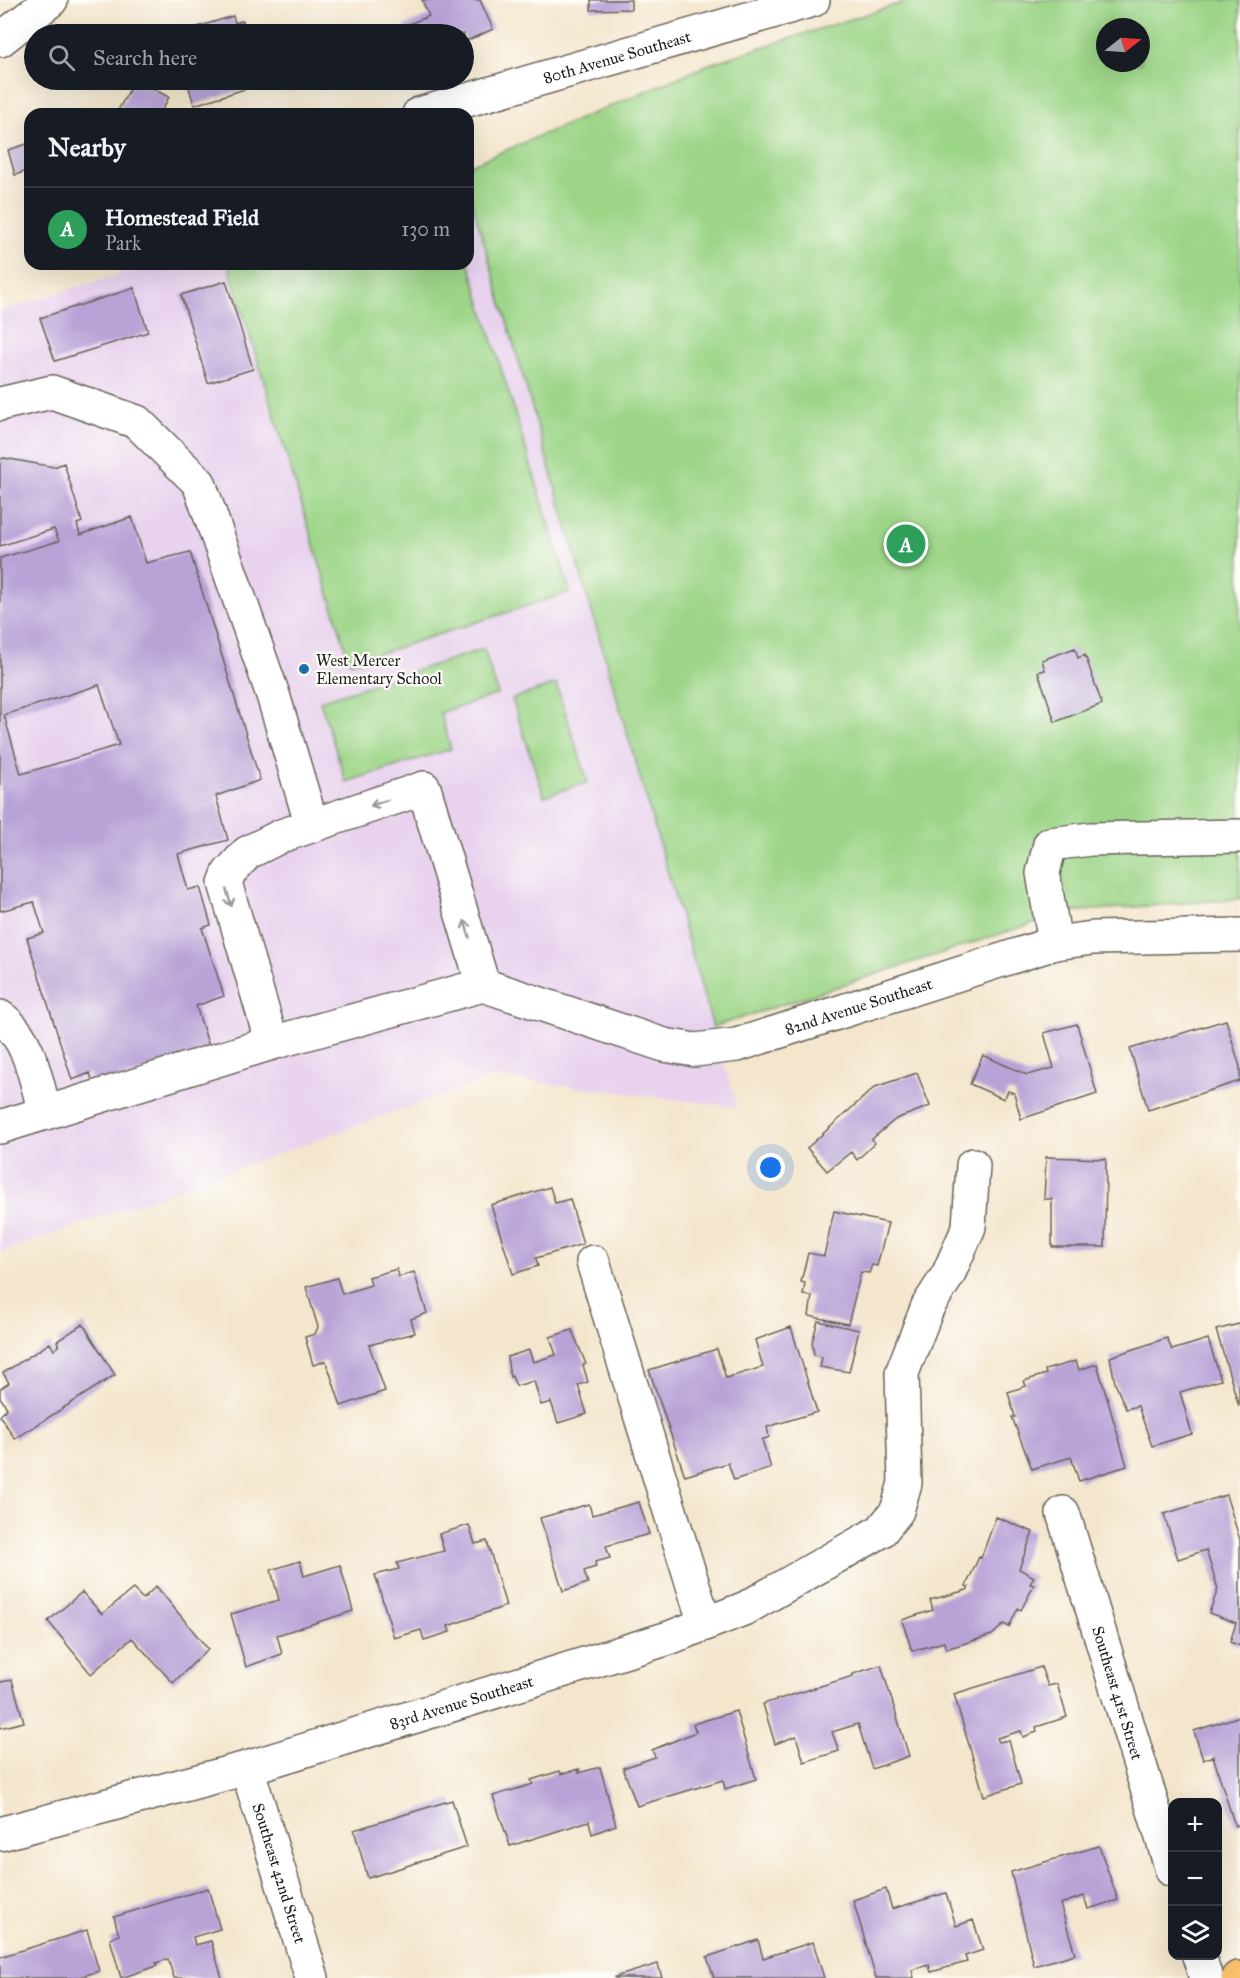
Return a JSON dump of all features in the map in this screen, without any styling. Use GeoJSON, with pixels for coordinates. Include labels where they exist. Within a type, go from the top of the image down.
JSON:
{"type":"FeatureCollection","features":[{"type":"Feature","properties":{"kind":"street"},"geometry":{"type":"LineString","coordinates":[[0,40],[51,0]]}},
{"type":"Feature","properties":{"kind":"street","name":"80th Avenue Southeast"},"geometry":{"type":"LineString","coordinates":[[437,108],[734,11],[813,0]]}},
{"type":"Feature","properties":{"kind":"street"},"geometry":{"type":"LineString","coordinates":[[0,404],[52,392],[137,422],[199,483],[273,695],[307,809]]}},
{"type":"Feature","properties":{"kind":"street"},"geometry":{"type":"LineString","coordinates":[[0,1127],[272,1042],[483,985],[424,788],[281,836],[247,853],[229,873],[225,883],[272,1042]]}},
{"type":"Feature","properties":{"kind":"street"},"geometry":{"type":"LineString","coordinates":[[1055,943],[1043,873],[1050,844],[1092,839],[1240,836]]}},
{"type":"Feature","properties":{"kind":"street","name":"82nd Avenue Southeast"},"geometry":{"type":"LineString","coordinates":[[483,985],[664,1045],[695,1050],[737,1045],[1055,943],[1094,938],[1240,935]]}},
{"type":"Feature","properties":{"kind":"street"},"geometry":{"type":"LineString","coordinates":[[0,1017],[11,1024],[30,1058],[45,1113]]}},
{"type":"Feature","properties":{"kind":"street","name":"83rd Avenue Southeast"},"geometry":{"type":"LineString","coordinates":[[0,1834],[247,1768],[658,1641],[746,1608],[810,1574],[881,1531],[897,1511],[904,1483],[906,1457],[902,1373],[910,1346],[928,1306],[948,1275],[969,1227],[973,1165]]}},
{"type":"Feature","properties":{"kind":"street"},"geometry":{"type":"LineString","coordinates":[[593,1262],[705,1624]]}},
{"type":"Feature","properties":{"kind":"street","name":"Southeast 41st Street"},"geometry":{"type":"LineString","coordinates":[[1063,1513],[1168,1854]]}},
{"type":"Feature","properties":{"kind":"street","name":"Southeast 42nd Street"},"geometry":{"type":"LineString","coordinates":[[247,1768],[312,1978]]}},
{"type":"Feature","properties":{"kind":"street"},"geometry":{"type":"LineString","coordinates":[[1200,1960],[1206,1978]]}},
{"type":"Feature","properties":{"kind":"shaded area","name":"West Mercer Elementary School"},"geometry":{"type":"Polygon","coordinates":[[[474,208],[737,1107],[493,1077],[0,1253],[0,311],[133,270],[474,270],[474,208]]]}},
{"type":"Feature","properties":{"kind":"green space"},"geometry":{"type":"Polygon","coordinates":[[[911,0],[1240,0],[1240,899],[1068,912],[713,1027],[474,209],[474,163],[712,63],[911,0]]]}},
{"type":"Feature","properties":{"kind":"green space"},"geometry":{"type":"Polygon","coordinates":[[[230,270],[471,270],[570,592],[350,663],[230,270]]]}},
{"type":"Feature","properties":{"kind":"green space"},"geometry":{"type":"Polygon","coordinates":[[[484,649],[498,694],[440,713],[451,749],[346,782],[320,701],[484,649]]]}},
{"type":"Feature","properties":{"kind":"green space"},"geometry":{"type":"Polygon","coordinates":[[[556,684],[588,782],[544,796],[512,699],[556,684]]]}},
{"type":"Feature","properties":{"kind":"building"},"geometry":{"type":"Polygon","coordinates":[[[422,0],[480,0],[493,29],[474,38],[474,24],[409,24],[429,16],[422,0]]]}},
{"type":"Feature","properties":{"kind":"building"},"geometry":{"type":"Polygon","coordinates":[[[591,0],[631,0],[631,9],[591,10],[591,0]]]}},
{"type":"Feature","properties":{"kind":"building"},"geometry":{"type":"Polygon","coordinates":[[[233,16],[235,23],[243,21],[244,24],[207,24],[233,16]]]}},
{"type":"Feature","properties":{"kind":"building"},"geometry":{"type":"Polygon","coordinates":[[[129,90],[155,90],[169,97],[163,108],[119,108],[129,90]]]}},
{"type":"Feature","properties":{"kind":"building"},"geometry":{"type":"Polygon","coordinates":[[[190,90],[242,90],[194,105],[190,90]]]}},
{"type":"Feature","properties":{"kind":"building"},"geometry":{"type":"Polygon","coordinates":[[[24,145],[24,172],[15,175],[8,150],[24,145]]]}},
{"type":"Feature","properties":{"kind":"building"},"geometry":{"type":"Polygon","coordinates":[[[226,281],[253,369],[208,383],[181,295],[226,281]]]}},
{"type":"Feature","properties":{"kind":"building"},"geometry":{"type":"Polygon","coordinates":[[[134,288],[148,332],[55,361],[40,318],[134,288]]]}},
{"type":"Feature","properties":{"kind":"building"},"geometry":{"type":"Polygon","coordinates":[[[0,459],[54,467],[64,463],[82,522],[77,524],[80,535],[132,517],[146,563],[190,552],[260,780],[216,796],[228,840],[178,854],[188,890],[200,887],[211,925],[202,928],[224,996],[196,1006],[210,1050],[94,1086],[90,1073],[72,1080],[27,938],[44,933],[34,902],[0,911],[0,558],[59,541],[54,529],[0,546],[0,459]],[[99,685],[4,715],[21,774],[119,745],[99,685]]]}},
{"type":"Feature","properties":{"kind":"building"},"geometry":{"type":"Polygon","coordinates":[[[1075,648],[1078,658],[1085,655],[1102,704],[1055,722],[1038,672],[1045,670],[1042,660],[1075,648]]]}},
{"type":"Feature","properties":{"kind":"building"},"geometry":{"type":"Polygon","coordinates":[[[1226,1020],[1240,1067],[1240,1081],[1148,1110],[1130,1049],[1226,1020]]]}},
{"type":"Feature","properties":{"kind":"building"},"geometry":{"type":"Polygon","coordinates":[[[1077,1024],[1097,1094],[1021,1119],[1014,1093],[1008,1091],[1004,1099],[970,1084],[983,1055],[1027,1075],[1054,1068],[1044,1033],[1077,1024]]]}},
{"type":"Feature","properties":{"kind":"building"},"geometry":{"type":"Polygon","coordinates":[[[917,1073],[930,1106],[896,1119],[872,1139],[875,1143],[857,1160],[851,1152],[827,1171],[807,1148],[875,1087],[917,1073]]]}},
{"type":"Feature","properties":{"kind":"building"},"geometry":{"type":"Polygon","coordinates":[[[1046,1157],[1106,1159],[1105,1247],[1052,1247],[1052,1199],[1044,1199],[1046,1157]]]}},
{"type":"Feature","properties":{"kind":"building"},"geometry":{"type":"Polygon","coordinates":[[[550,1187],[555,1203],[570,1199],[583,1244],[536,1258],[538,1266],[513,1274],[491,1205],[550,1187]]]}},
{"type":"Feature","properties":{"kind":"building"},"geometry":{"type":"Polygon","coordinates":[[[834,1211],[888,1223],[877,1266],[872,1265],[869,1273],[861,1272],[848,1324],[809,1316],[812,1296],[803,1295],[805,1283],[801,1282],[808,1253],[824,1256],[834,1211]]]}},
{"type":"Feature","properties":{"kind":"building"},"geometry":{"type":"Polygon","coordinates":[[[397,1269],[399,1277],[414,1272],[427,1313],[411,1319],[415,1333],[369,1345],[385,1391],[341,1406],[326,1361],[313,1365],[305,1337],[315,1334],[318,1327],[306,1287],[337,1278],[342,1294],[371,1285],[369,1277],[397,1269]]]}},
{"type":"Feature","properties":{"kind":"building"},"geometry":{"type":"Polygon","coordinates":[[[818,1321],[859,1330],[849,1372],[820,1367],[822,1357],[814,1355],[812,1342],[818,1321]]]}},
{"type":"Feature","properties":{"kind":"building"},"geometry":{"type":"Polygon","coordinates":[[[83,1324],[115,1375],[15,1439],[0,1416],[7,1408],[0,1397],[0,1389],[9,1383],[3,1373],[50,1343],[54,1350],[59,1346],[57,1341],[83,1324]]]}},
{"type":"Feature","properties":{"kind":"building"},"geometry":{"type":"Polygon","coordinates":[[[1239,1324],[1240,1326],[1239,1406],[1216,1330],[1239,1324]]]}},
{"type":"Feature","properties":{"kind":"building"},"geometry":{"type":"Polygon","coordinates":[[[791,1327],[817,1412],[767,1427],[769,1437],[762,1440],[771,1468],[734,1480],[728,1463],[685,1476],[649,1370],[717,1349],[726,1378],[763,1367],[755,1340],[791,1327]]]}},
{"type":"Feature","properties":{"kind":"building"},"geometry":{"type":"Polygon","coordinates":[[[572,1330],[586,1364],[583,1365],[588,1382],[578,1385],[587,1414],[558,1423],[551,1402],[541,1405],[534,1381],[516,1386],[512,1376],[510,1377],[507,1357],[529,1350],[533,1362],[556,1355],[550,1337],[572,1330]]]}},
{"type":"Feature","properties":{"kind":"building"},"geometry":{"type":"Polygon","coordinates":[[[1167,1338],[1172,1350],[1208,1339],[1221,1380],[1180,1392],[1192,1434],[1152,1446],[1138,1406],[1126,1409],[1115,1383],[1110,1357],[1167,1338]]]}},
{"type":"Feature","properties":{"kind":"building"},"geometry":{"type":"Polygon","coordinates":[[[1076,1361],[1079,1370],[1097,1364],[1127,1466],[1079,1481],[1071,1457],[1032,1469],[1012,1417],[1015,1417],[1008,1392],[1026,1386],[1024,1381],[1046,1374],[1045,1370],[1076,1361]]]}},
{"type":"Feature","properties":{"kind":"building"},"geometry":{"type":"Polygon","coordinates":[[[1226,1495],[1240,1540],[1240,1646],[1230,1642],[1236,1623],[1209,1613],[1218,1589],[1206,1550],[1178,1559],[1164,1514],[1226,1495]]]}},
{"type":"Feature","properties":{"kind":"building"},"geometry":{"type":"Polygon","coordinates":[[[639,1502],[649,1534],[606,1546],[610,1558],[595,1562],[596,1567],[584,1571],[588,1583],[563,1591],[540,1518],[589,1504],[592,1515],[639,1502]]]}},
{"type":"Feature","properties":{"kind":"building"},"geometry":{"type":"Polygon","coordinates":[[[996,1517],[1033,1532],[1019,1569],[1034,1577],[1030,1584],[1034,1585],[1021,1610],[1018,1608],[1009,1627],[1004,1624],[992,1635],[946,1649],[944,1642],[912,1651],[902,1620],[933,1610],[930,1600],[967,1590],[969,1587],[966,1586],[979,1557],[981,1558],[996,1517]]]}},
{"type":"Feature","properties":{"kind":"building"},"geometry":{"type":"Polygon","coordinates":[[[469,1525],[475,1544],[487,1541],[506,1606],[448,1626],[450,1632],[424,1640],[421,1630],[394,1638],[375,1575],[399,1569],[397,1563],[444,1551],[439,1534],[469,1525]]]}},
{"type":"Feature","properties":{"kind":"building"},"geometry":{"type":"Polygon","coordinates":[[[300,1561],[304,1576],[340,1565],[353,1611],[277,1635],[282,1654],[246,1667],[231,1614],[279,1600],[271,1570],[300,1561]]]}},
{"type":"Feature","properties":{"kind":"building"},"geometry":{"type":"Polygon","coordinates":[[[156,1586],[208,1649],[173,1683],[132,1638],[91,1674],[48,1621],[82,1592],[102,1614],[133,1589],[143,1599],[156,1586]]]}},
{"type":"Feature","properties":{"kind":"building"},"geometry":{"type":"Polygon","coordinates":[[[881,1665],[909,1756],[872,1769],[858,1724],[832,1732],[839,1751],[804,1762],[796,1736],[775,1744],[763,1704],[881,1665]]]}},
{"type":"Feature","properties":{"kind":"building"},"geometry":{"type":"Polygon","coordinates":[[[1041,1667],[1048,1686],[1057,1684],[1067,1717],[1036,1727],[1037,1732],[1023,1737],[1021,1731],[997,1738],[999,1742],[1009,1740],[1021,1784],[984,1796],[954,1694],[1041,1667]]]}},
{"type":"Feature","properties":{"kind":"building"},"geometry":{"type":"Polygon","coordinates":[[[12,1680],[24,1722],[0,1728],[0,1682],[12,1680]]]}},
{"type":"Feature","properties":{"kind":"building"},"geometry":{"type":"Polygon","coordinates":[[[736,1711],[756,1779],[725,1789],[723,1780],[637,1806],[623,1768],[655,1757],[652,1750],[696,1732],[693,1724],[736,1711]]]}},
{"type":"Feature","properties":{"kind":"building"},"geometry":{"type":"Polygon","coordinates":[[[1240,1716],[1240,1824],[1235,1826],[1213,1756],[1203,1760],[1194,1731],[1240,1716]]]}},
{"type":"Feature","properties":{"kind":"building"},"geometry":{"type":"Polygon","coordinates":[[[600,1767],[616,1825],[592,1834],[589,1821],[510,1846],[493,1796],[533,1784],[531,1780],[560,1771],[561,1774],[579,1769],[579,1773],[600,1767]]]}},
{"type":"Feature","properties":{"kind":"building"},"geometry":{"type":"Polygon","coordinates":[[[452,1800],[467,1847],[368,1878],[354,1830],[452,1800]]]}},
{"type":"Feature","properties":{"kind":"building"},"geometry":{"type":"Polygon","coordinates":[[[1099,1846],[1118,1900],[1088,1909],[1084,1896],[1060,1904],[1075,1954],[1034,1966],[1011,1872],[1099,1846]]]}},
{"type":"Feature","properties":{"kind":"building"},"geometry":{"type":"Polygon","coordinates":[[[208,1888],[220,1929],[193,1937],[195,1945],[211,1941],[222,1978],[174,1978],[168,1959],[156,1963],[157,1966],[121,1978],[110,1939],[119,1935],[114,1917],[208,1888]]]}},
{"type":"Feature","properties":{"kind":"building"},"geometry":{"type":"Polygon","coordinates":[[[886,1889],[892,1909],[946,1893],[956,1926],[973,1920],[983,1950],[965,1956],[967,1962],[931,1972],[929,1965],[912,1970],[914,1978],[876,1978],[853,1900],[886,1889]]]}},
{"type":"Feature","properties":{"kind":"building"},"geometry":{"type":"Polygon","coordinates":[[[87,1930],[99,1971],[76,1978],[0,1978],[0,1957],[87,1930]]]}},
{"type":"Feature","properties":{"kind":"building"},"geometry":{"type":"Polygon","coordinates":[[[758,1940],[763,1958],[813,1942],[824,1978],[714,1978],[707,1957],[758,1940]]]}},
{"type":"Feature","properties":{"kind":"building"},"geometry":{"type":"Polygon","coordinates":[[[658,1964],[662,1978],[615,1978],[615,1977],[658,1964]]]}},
{"type":"Feature","properties":{"kind":"place","name":"Homestead Field"},"geometry":{"type":"Point","coordinates":[906,544]}},
{"type":"Feature","properties":{"kind":"place","name":"West Mercer Elementary School"},"geometry":{"type":"Point","coordinates":[304,669]}}]}
